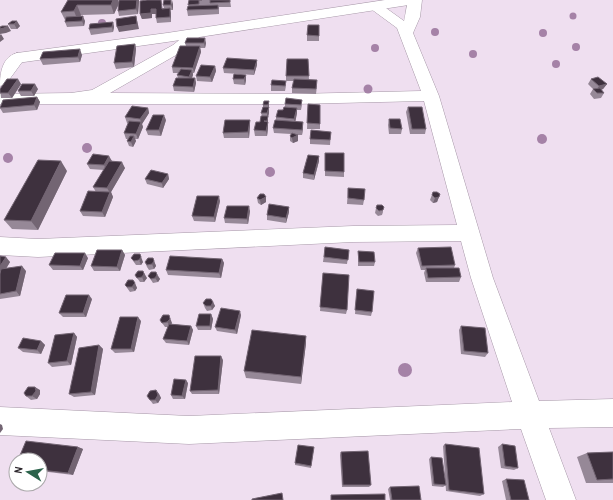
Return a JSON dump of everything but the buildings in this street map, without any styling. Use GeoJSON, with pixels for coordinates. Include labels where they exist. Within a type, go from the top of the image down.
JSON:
{"type":"FeatureCollection","features":[{"type":"Feature","properties":{"kind":"street"},"geometry":{"type":"LineString","coordinates":[[0,59],[88,50],[415,0],[413,17],[406,32]]}},
{"type":"Feature","properties":{"kind":"street"},"geometry":{"type":"LineString","coordinates":[[374,6],[403,26],[431,96],[482,278],[561,500]]}},
{"type":"Feature","properties":{"kind":"street"},"geometry":{"type":"LineString","coordinates":[[71,98],[96,94],[178,48],[197,33]]}},
{"type":"Feature","properties":{"kind":"street"},"geometry":{"type":"LineString","coordinates":[[0,81],[17,58]]}},
{"type":"Feature","properties":{"kind":"street"},"geometry":{"type":"LineString","coordinates":[[0,99],[295,99],[431,96]]}},
{"type":"Feature","properties":{"kind":"street"},"geometry":{"type":"LineString","coordinates":[[0,246],[38,248],[352,234],[470,233]]}},
{"type":"Feature","properties":{"kind":"street"},"geometry":{"type":"LineString","coordinates":[[0,421],[189,430],[530,415],[613,413]]}}]}
